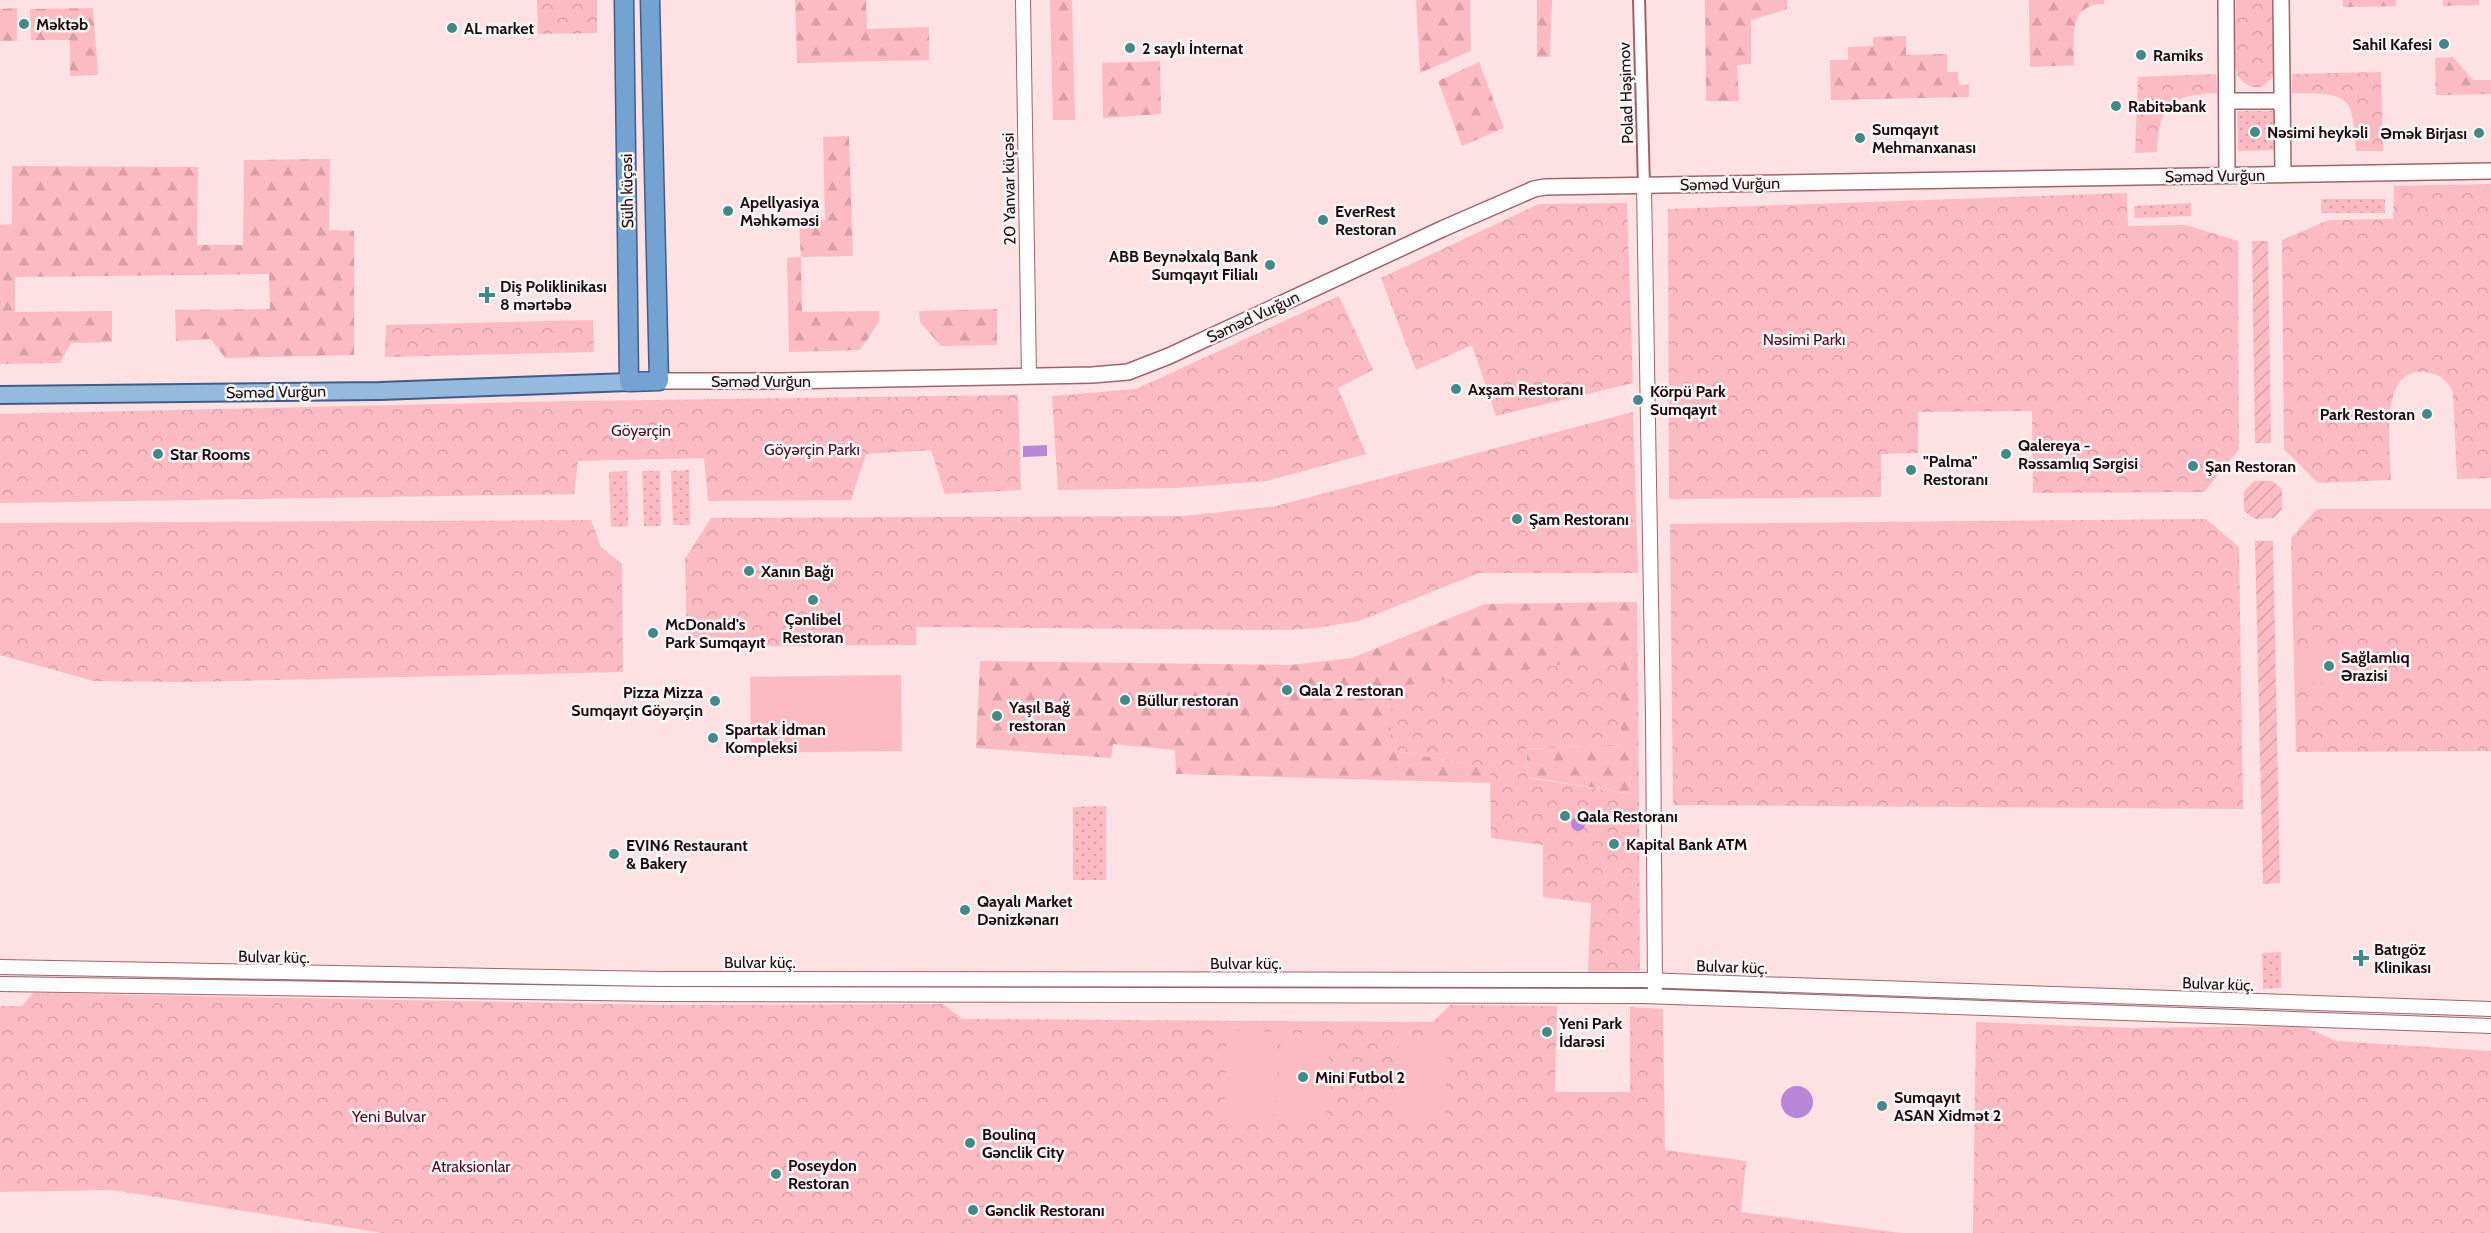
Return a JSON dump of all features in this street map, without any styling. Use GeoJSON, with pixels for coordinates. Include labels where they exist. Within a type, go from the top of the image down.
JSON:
{"type":"FeatureCollection","features":[{"type":"Feature","properties":{"kind":"highway"},"geometry":{"type":"LineString","coordinates":[[624,3],[650,2]]}},
{"type":"Feature","properties":{"kind":"highway","name":"Sülh küçəsi"},"geometry":{"type":"LineString","coordinates":[[650,2],[659,381]]}},
{"type":"Feature","properties":{"kind":"highway","name":"Sülh küçəsi"},"geometry":{"type":"LineString","coordinates":[[624,3],[629,382]]}},
{"type":"Feature","properties":{"kind":"highway","name":"Səməd Vurğun"},"geometry":{"type":"LineString","coordinates":[[629,382],[659,381]]}},
{"type":"Feature","properties":{"kind":"main road"},"geometry":{"type":"LineString","coordinates":[[2226,0],[2228,176]]}},
{"type":"Feature","properties":{"kind":"main road"},"geometry":{"type":"LineString","coordinates":[[2281,0],[2283,175]]}},
{"type":"Feature","properties":{"kind":"main road"},"geometry":{"type":"LineString","coordinates":[[2227,101],[2282,101]]}},
{"type":"Feature","properties":{"kind":"main road","name":"Səməd Vurğun"},"geometry":{"type":"LineString","coordinates":[[659,381],[782,381],[1128,372],[1148,365],[1534,189],[1558,186],[2491,171]]}},
{"type":"Feature","properties":{"kind":"main road","name":"Səməd Vurğun"},"geometry":{"type":"LineString","coordinates":[[0,395],[380,391],[629,382]]}},
{"type":"Feature","properties":{"kind":"street","name":"20 Yanvar küçəsi"},"geometry":{"type":"LineString","coordinates":[[1023,0],[1029,376]]}},
{"type":"Feature","properties":{"kind":"street","name":"Polad Həşimov"},"geometry":{"type":"LineString","coordinates":[[1639,0],[1644,186]]}},
{"type":"Feature","properties":{"kind":"street"},"geometry":{"type":"LineString","coordinates":[[1644,186],[1653,728],[1654,997]]}},
{"type":"Feature","properties":{"kind":"street","name":"Bulvar küç."},"geometry":{"type":"LineString","coordinates":[[0,968],[661,979],[1654,981],[2491,1009]]}},
{"type":"Feature","properties":{"kind":"street"},"geometry":{"type":"LineString","coordinates":[[49,984],[50,968]]}},
{"type":"Feature","properties":{"kind":"street"},"geometry":{"type":"LineString","coordinates":[[1066,979],[1066,995]]}},
{"type":"Feature","properties":{"kind":"street"},"geometry":{"type":"LineString","coordinates":[[1462,980],[1462,995]]}},
{"type":"Feature","properties":{"kind":"street","name":"Bulvar küç."},"geometry":{"type":"LineString","coordinates":[[0,984],[661,994],[1654,997],[2491,1026]]}},
{"type":"Feature","properties":{"kind":"street"},"geometry":{"type":"LineString","coordinates":[[2317,1020],[2318,1003]]}},
{"type":"Feature","properties":{"kind":"green space"},"geometry":{"type":"Polygon","coordinates":[[[537,0],[597,0],[597,33],[538,34],[537,0]]]}},
{"type":"Feature","properties":{"kind":"green space"},"geometry":{"type":"Polygon","coordinates":[[[795,0],[866,0],[867,29],[929,27],[929,60],[797,63],[795,0]]]}},
{"type":"Feature","properties":{"kind":"green space"},"geometry":{"type":"Polygon","coordinates":[[[1050,0],[1072,0],[1075,120],[1053,120],[1050,0]]]}},
{"type":"Feature","properties":{"kind":"green space"},"geometry":{"type":"Polygon","coordinates":[[[1416,0],[1470,0],[1471,51],[1420,73],[1416,0]]]}},
{"type":"Feature","properties":{"kind":"green space"},"geometry":{"type":"Polygon","coordinates":[[[1537,0],[1552,0],[1550,57],[1537,57],[1537,0]]]}},
{"type":"Feature","properties":{"kind":"green space"},"geometry":{"type":"Polygon","coordinates":[[[1705,0],[1787,0],[1787,9],[1751,20],[1751,64],[1737,65],[1739,101],[1706,101],[1705,0]]]}},
{"type":"Feature","properties":{"kind":"green space"},"geometry":{"type":"Polygon","coordinates":[[[2029,0],[2104,0],[2104,4],[2092,6],[2078,16],[2074,34],[2074,65],[2030,67],[2029,0]]]}},
{"type":"Feature","properties":{"kind":"green space"},"geometry":{"type":"Polygon","coordinates":[[[2236,0],[2273,0],[2273,76],[2259,87],[2251,86],[2241,80],[2236,69],[2236,0]]]}},
{"type":"Feature","properties":{"kind":"green space"},"geometry":{"type":"Polygon","coordinates":[[[2343,0],[2396,0],[2396,6],[2343,7],[2343,0]]]}},
{"type":"Feature","properties":{"kind":"green space"},"geometry":{"type":"Polygon","coordinates":[[[2443,0],[2479,0],[2479,5],[2443,6],[2443,0]]]}},
{"type":"Feature","properties":{"kind":"green space"},"geometry":{"type":"Polygon","coordinates":[[[17,8],[17,41],[0,41],[0,9],[17,8]]]}},
{"type":"Feature","properties":{"kind":"green space"},"geometry":{"type":"Polygon","coordinates":[[[93,8],[98,75],[70,76],[70,40],[31,40],[30,9],[93,8]]]}},
{"type":"Feature","properties":{"kind":"green space"},"geometry":{"type":"Polygon","coordinates":[[[1906,36],[1906,55],[1947,54],[1947,72],[1958,72],[1959,85],[1969,85],[1969,97],[1831,100],[1830,60],[1848,60],[1848,47],[1873,46],[1873,37],[1906,36]]]}},
{"type":"Feature","properties":{"kind":"green space"},"geometry":{"type":"Polygon","coordinates":[[[2453,57],[2473,80],[2491,80],[2491,94],[2436,95],[2435,58],[2453,57]]]}},
{"type":"Feature","properties":{"kind":"green space"},"geometry":{"type":"Polygon","coordinates":[[[1160,61],[1161,114],[1103,118],[1102,63],[1160,61]]]}},
{"type":"Feature","properties":{"kind":"green space"},"geometry":{"type":"Polygon","coordinates":[[[1479,62],[1504,128],[1462,146],[1438,81],[1479,62]]]}},
{"type":"Feature","properties":{"kind":"green space"},"geometry":{"type":"Polygon","coordinates":[[[2381,72],[2383,151],[2356,151],[2353,118],[2349,107],[2337,96],[2292,93],[2292,74],[2381,72]]]}},
{"type":"Feature","properties":{"kind":"green space"},"geometry":{"type":"Polygon","coordinates":[[[2216,74],[2217,93],[2187,97],[2170,105],[2161,123],[2157,152],[2135,153],[2138,77],[2216,74]]]}},
{"type":"Feature","properties":{"kind":"green space"},"geometry":{"type":"Polygon","coordinates":[[[2237,111],[2275,111],[2276,150],[2238,151],[2237,111]]]}},
{"type":"Feature","properties":{"kind":"green space"},"geometry":{"type":"Polygon","coordinates":[[[849,136],[853,256],[801,257],[799,221],[825,220],[823,137],[849,136]]]}},
{"type":"Feature","properties":{"kind":"green space"},"geometry":{"type":"Polygon","coordinates":[[[330,159],[329,230],[354,231],[354,355],[225,358],[211,339],[176,341],[175,310],[270,309],[269,274],[15,277],[15,312],[112,311],[112,342],[71,343],[60,363],[0,364],[0,225],[12,224],[12,166],[198,167],[197,245],[243,245],[244,160],[330,159]]]}},
{"type":"Feature","properties":{"kind":"green space"},"geometry":{"type":"Polygon","coordinates":[[[2491,184],[2491,478],[2457,479],[2453,393],[2443,378],[2425,372],[2410,374],[2399,382],[2393,396],[2389,432],[2391,480],[2318,483],[2284,449],[2282,240],[2329,220],[2393,219],[2394,186],[2491,184]]]}},
{"type":"Feature","properties":{"kind":"green space","name":"Nəsimi Parkı"},"geometry":{"type":"Polygon","coordinates":[[[2127,193],[2128,226],[2186,225],[2238,241],[2239,449],[2204,492],[2033,493],[2032,411],[1918,412],[1918,453],[1881,454],[1881,497],[1669,499],[1668,209],[2127,193]]]}},
{"type":"Feature","properties":{"kind":"green space"},"geometry":{"type":"Polygon","coordinates":[[[2321,199],[2385,199],[2385,213],[2321,213],[2321,199]]]}},
{"type":"Feature","properties":{"kind":"green space"},"geometry":{"type":"Polygon","coordinates":[[[1627,203],[1633,383],[1496,416],[1472,345],[1416,370],[1381,278],[1539,204],[1627,203]]]}},
{"type":"Feature","properties":{"kind":"green space"},"geometry":{"type":"Polygon","coordinates":[[[2191,203],[2191,216],[2135,218],[2134,206],[2191,203]]]}},
{"type":"Feature","properties":{"kind":"green space"},"geometry":{"type":"Polygon","coordinates":[[[2252,241],[2268,241],[2271,443],[2255,443],[2252,241]]]}},
{"type":"Feature","properties":{"kind":"green space"},"geometry":{"type":"Polygon","coordinates":[[[801,257],[802,312],[879,311],[879,322],[860,350],[789,352],[787,258],[801,257]]]}},
{"type":"Feature","properties":{"kind":"green space"},"geometry":{"type":"Polygon","coordinates":[[[1339,296],[1373,370],[1338,388],[1366,454],[1266,481],[1177,488],[1058,490],[1052,396],[1136,389],[1339,296]]]}},
{"type":"Feature","properties":{"kind":"green space"},"geometry":{"type":"Polygon","coordinates":[[[997,309],[997,345],[941,346],[920,322],[919,311],[997,309]]]}},
{"type":"Feature","properties":{"kind":"green space"},"geometry":{"type":"Polygon","coordinates":[[[593,320],[594,352],[385,357],[386,325],[593,320]]]}},
{"type":"Feature","properties":{"kind":"green space"},"geometry":{"type":"Polygon","coordinates":[[[1018,395],[1021,490],[945,494],[931,450],[866,454],[851,500],[708,501],[704,458],[578,461],[574,494],[0,503],[0,414],[577,401],[1018,395]]]}},
{"type":"Feature","properties":{"kind":"green space"},"geometry":{"type":"Polygon","coordinates":[[[1633,412],[1638,573],[1479,573],[1359,621],[1315,628],[1286,630],[916,627],[916,645],[687,647],[685,559],[711,518],[1184,516],[1276,506],[1633,412]]]}},
{"type":"Feature","properties":{"kind":"green space"},"geometry":{"type":"Polygon","coordinates":[[[689,470],[690,525],[673,525],[671,471],[689,470]]]}},
{"type":"Feature","properties":{"kind":"green space"},"geometry":{"type":"Polygon","coordinates":[[[627,471],[628,526],[611,527],[609,472],[627,471]]]}},
{"type":"Feature","properties":{"kind":"green space"},"geometry":{"type":"Polygon","coordinates":[[[642,471],[660,471],[661,526],[644,526],[642,471]]]}},
{"type":"Feature","properties":{"kind":"green space"},"geometry":{"type":"Polygon","coordinates":[[[2254,481],[2272,481],[2282,489],[2282,509],[2273,518],[2255,519],[2244,511],[2244,491],[2254,481]]]}},
{"type":"Feature","properties":{"kind":"green space"},"geometry":{"type":"Polygon","coordinates":[[[2317,509],[2491,509],[2491,751],[2296,752],[2291,538],[2317,509]]]}},
{"type":"Feature","properties":{"kind":"green space"},"geometry":{"type":"Polygon","coordinates":[[[2206,519],[2239,547],[2243,809],[1673,805],[1670,524],[2206,519]]]}},
{"type":"Feature","properties":{"kind":"green space"},"geometry":{"type":"Polygon","coordinates":[[[591,520],[601,547],[622,564],[623,672],[187,682],[94,681],[0,655],[0,523],[591,520]]]}},
{"type":"Feature","properties":{"kind":"green space"},"geometry":{"type":"Polygon","coordinates":[[[2255,541],[2273,541],[2280,883],[2263,884],[2255,541]]]}},
{"type":"Feature","properties":{"kind":"green space"},"geometry":{"type":"Polygon","coordinates":[[[1637,602],[1639,795],[1528,777],[1526,749],[1621,744],[1620,657],[1390,750],[1490,768],[1491,783],[1176,774],[1175,750],[1113,744],[1111,758],[976,748],[980,661],[1290,665],[1352,658],[1485,604],[1637,602]]]}},
{"type":"Feature","properties":{"kind":"green space"},"geometry":{"type":"Polygon","coordinates":[[[2362,645],[2363,682],[2297,683],[2296,647],[2362,645]]]}},
{"type":"Feature","properties":{"kind":"green space","name":"Qala Restoranı"},"geometry":{"type":"Polygon","coordinates":[[[1621,657],[1621,744],[1526,749],[1528,778],[1639,795],[1640,971],[1588,972],[1591,903],[1543,897],[1543,845],[1491,838],[1490,768],[1390,750],[1392,687],[1621,657]]]}},
{"type":"Feature","properties":{"kind":"green space"},"geometry":{"type":"Polygon","coordinates":[[[901,675],[902,751],[751,753],[750,677],[901,675]]]}},
{"type":"Feature","properties":{"kind":"green space"},"geometry":{"type":"Polygon","coordinates":[[[1106,806],[1106,880],[1073,880],[1073,807],[1106,806]]]}},
{"type":"Feature","properties":{"kind":"green space"},"geometry":{"type":"Polygon","coordinates":[[[2281,952],[2281,988],[2263,989],[2262,953],[2281,952]]]}},
{"type":"Feature","properties":{"kind":"green space","name":"Yeni Bulvar"},"geometry":{"type":"Polygon","coordinates":[[[33,993],[661,1005],[943,1004],[962,1019],[1433,1022],[1450,1005],[1557,1006],[1555,1092],[1630,1092],[1630,1007],[1663,1009],[1665,1150],[1746,1161],[1741,1212],[1901,1233],[382,1233],[112,1190],[0,1192],[0,1006],[22,1006],[33,993]]]}},
{"type":"Feature","properties":{"kind":"green space"},"geometry":{"type":"Polygon","coordinates":[[[1976,1022],[2129,1028],[2303,1026],[2336,1041],[2491,1051],[2491,1233],[1973,1233],[1976,1022]]]}},
{"type":"Feature","properties":{"kind":"green space"},"geometry":{"type":"Polygon","coordinates":[[[1227,1030],[1276,1032],[1272,1119],[1224,1117],[1227,1030]]]}},
{"type":"Feature","properties":{"kind":"green space","name":"Mini Futbol 2"},"geometry":{"type":"Polygon","coordinates":[[[1281,1033],[1329,1035],[1326,1122],[1277,1120],[1281,1033]]]}},
{"type":"Feature","properties":{"kind":"green space"},"geometry":{"type":"Polygon","coordinates":[[[1399,1034],[1448,1036],[1444,1122],[1395,1120],[1399,1034]]]}},
{"type":"Feature","properties":{"kind":"shaded area"},"geometry":{"type":"Polygon","coordinates":[[[1047,445],[1047,456],[1023,457],[1023,446],[1047,445]]]}},
{"type":"Feature","properties":{"kind":"shaded area"},"geometry":{"type":"Polygon","coordinates":[[[1578,817],[1583,819],[1585,824],[1583,829],[1578,831],[1573,829],[1571,824],[1573,819],[1578,817]]]}},
{"type":"Feature","properties":{"kind":"shaded area"},"geometry":{"type":"Polygon","coordinates":[[[1797,1086],[1808,1091],[1813,1102],[1808,1113],[1797,1118],[1786,1113],[1781,1102],[1786,1091],[1797,1086]]]}},
{"type":"Feature","properties":{"kind":"place","name":"Məktəb"},"geometry":{"type":"Point","coordinates":[24,24]}},
{"type":"Feature","properties":{"kind":"place","name":"AL market"},"geometry":{"type":"Point","coordinates":[452,28]}},
{"type":"Feature","properties":{"kind":"place","name":"Sahil Kafesi"},"geometry":{"type":"Point","coordinates":[2444,44]}},
{"type":"Feature","properties":{"kind":"place","name":"2 saylı İnternat"},"geometry":{"type":"Point","coordinates":[1130,48]}},
{"type":"Feature","properties":{"kind":"place","name":"Ramiks"},"geometry":{"type":"Point","coordinates":[2141,55]}},
{"type":"Feature","properties":{"kind":"place","name":"Rabitəbank"},"geometry":{"type":"Point","coordinates":[2116,106]}},
{"type":"Feature","properties":{"kind":"place","name":"Nəsimi heykəli"},"geometry":{"type":"Point","coordinates":[2255,132]}},
{"type":"Feature","properties":{"kind":"place","name":"Əmək Birjası"},"geometry":{"type":"Point","coordinates":[2479,133]}},
{"type":"Feature","properties":{"kind":"place","name":"Sumqayıt Mehmanxanası"},"geometry":{"type":"Point","coordinates":[1860,138]}},
{"type":"Feature","properties":{"kind":"place","name":"Apellyasiya Məhkəməsi"},"geometry":{"type":"Point","coordinates":[728,211]}},
{"type":"Feature","properties":{"kind":"place","name":"EverRest Restoran"},"geometry":{"type":"Point","coordinates":[1323,220]}},
{"type":"Feature","properties":{"kind":"place","name":"ABB Beynəlxalq Bank Sumqayıt Filialı"},"geometry":{"type":"Point","coordinates":[1270,265]}},
{"type":"Feature","properties":{"kind":"place","name":"Diş Poliklinikası 8 mərtəbə"},"geometry":{"type":"Point","coordinates":[487,295]}},
{"type":"Feature","properties":{"kind":"place","name":"Axşam Restoranı"},"geometry":{"type":"Point","coordinates":[1456,389]}},
{"type":"Feature","properties":{"kind":"place","name":"Körpü Park Sumqayıt"},"geometry":{"type":"Point","coordinates":[1638,400]}},
{"type":"Feature","properties":{"kind":"place","name":"Park Restoran"},"geometry":{"type":"Point","coordinates":[2427,414]}},
{"type":"Feature","properties":{"kind":"place","name":"Star Rooms"},"geometry":{"type":"Point","coordinates":[158,454]}},
{"type":"Feature","properties":{"kind":"place","name":"Qalereya - Rəssamlıq Sərgisi"},"geometry":{"type":"Point","coordinates":[2006,454]}},
{"type":"Feature","properties":{"kind":"place","name":"Şan Restoran"},"geometry":{"type":"Point","coordinates":[2193,466]}},
{"type":"Feature","properties":{"kind":"place","name":"\"Palma\" Restoranı"},"geometry":{"type":"Point","coordinates":[1911,470]}},
{"type":"Feature","properties":{"kind":"place","name":"Şam Restoranı"},"geometry":{"type":"Point","coordinates":[1517,519]}},
{"type":"Feature","properties":{"kind":"place","name":"Xanın Bağı"},"geometry":{"type":"Point","coordinates":[749,571]}},
{"type":"Feature","properties":{"kind":"place","name":"Çənlibel Restoran"},"geometry":{"type":"Point","coordinates":[813,600]}},
{"type":"Feature","properties":{"kind":"place","name":"McDonald's Park Sumqayıt"},"geometry":{"type":"Point","coordinates":[653,633]}},
{"type":"Feature","properties":{"kind":"place","name":"Sağlamlıq Ərazisi"},"geometry":{"type":"Point","coordinates":[2329,666]}},
{"type":"Feature","properties":{"kind":"place","name":"Qala 2 restoran"},"geometry":{"type":"Point","coordinates":[1287,690]}},
{"type":"Feature","properties":{"kind":"place","name":"Büllur restoran"},"geometry":{"type":"Point","coordinates":[1125,700]}},
{"type":"Feature","properties":{"kind":"place","name":"Pizza Mizza Sumqayıt Göyərçin"},"geometry":{"type":"Point","coordinates":[715,701]}},
{"type":"Feature","properties":{"kind":"place","name":"Yaşıl Bağ restoran"},"geometry":{"type":"Point","coordinates":[997,716]}},
{"type":"Feature","properties":{"kind":"place","name":"Spartak İdman Kompleksi"},"geometry":{"type":"Point","coordinates":[713,738]}},
{"type":"Feature","properties":{"kind":"place","name":"Qala Restoranı"},"geometry":{"type":"Point","coordinates":[1565,816]}},
{"type":"Feature","properties":{"kind":"place","name":"Kapital Bank ATM"},"geometry":{"type":"Point","coordinates":[1614,844]}},
{"type":"Feature","properties":{"kind":"place","name":"EVIN6 Restaurant & Bakery"},"geometry":{"type":"Point","coordinates":[614,854]}},
{"type":"Feature","properties":{"kind":"place","name":"Qayalı Market Dənizkənarı"},"geometry":{"type":"Point","coordinates":[965,910]}},
{"type":"Feature","properties":{"kind":"place","name":"Batıgöz Klinikası"},"geometry":{"type":"Point","coordinates":[2361,958]}},
{"type":"Feature","properties":{"kind":"place","name":"Yeni Park İdarəsi"},"geometry":{"type":"Point","coordinates":[1547,1032]}},
{"type":"Feature","properties":{"kind":"place","name":"Mini Futbol 2"},"geometry":{"type":"Point","coordinates":[1303,1077]}},
{"type":"Feature","properties":{"kind":"place","name":"Sumqayıt ASAN Xidmət 2"},"geometry":{"type":"Point","coordinates":[1882,1106]}},
{"type":"Feature","properties":{"kind":"place","name":"Boulinq Gənclik City"},"geometry":{"type":"Point","coordinates":[970,1143]}},
{"type":"Feature","properties":{"kind":"place","name":"Poseydon Restoran"},"geometry":{"type":"Point","coordinates":[776,1174]}},
{"type":"Feature","properties":{"kind":"place","name":"Gənclik Restoranı"},"geometry":{"type":"Point","coordinates":[973,1210]}},
{"type":"Feature","properties":{"kind":"park label","name":"Göyərçin"},"geometry":{"type":"Point","coordinates":[641,430]}},
{"type":"Feature","properties":{"kind":"park label","name":"Göyərçin Parkı"},"geometry":{"type":"Point","coordinates":[812,449]}},
{"type":"Feature","properties":{"kind":"park label","name":"Atraksionlar"},"geometry":{"type":"Point","coordinates":[471,1166]}}]}
